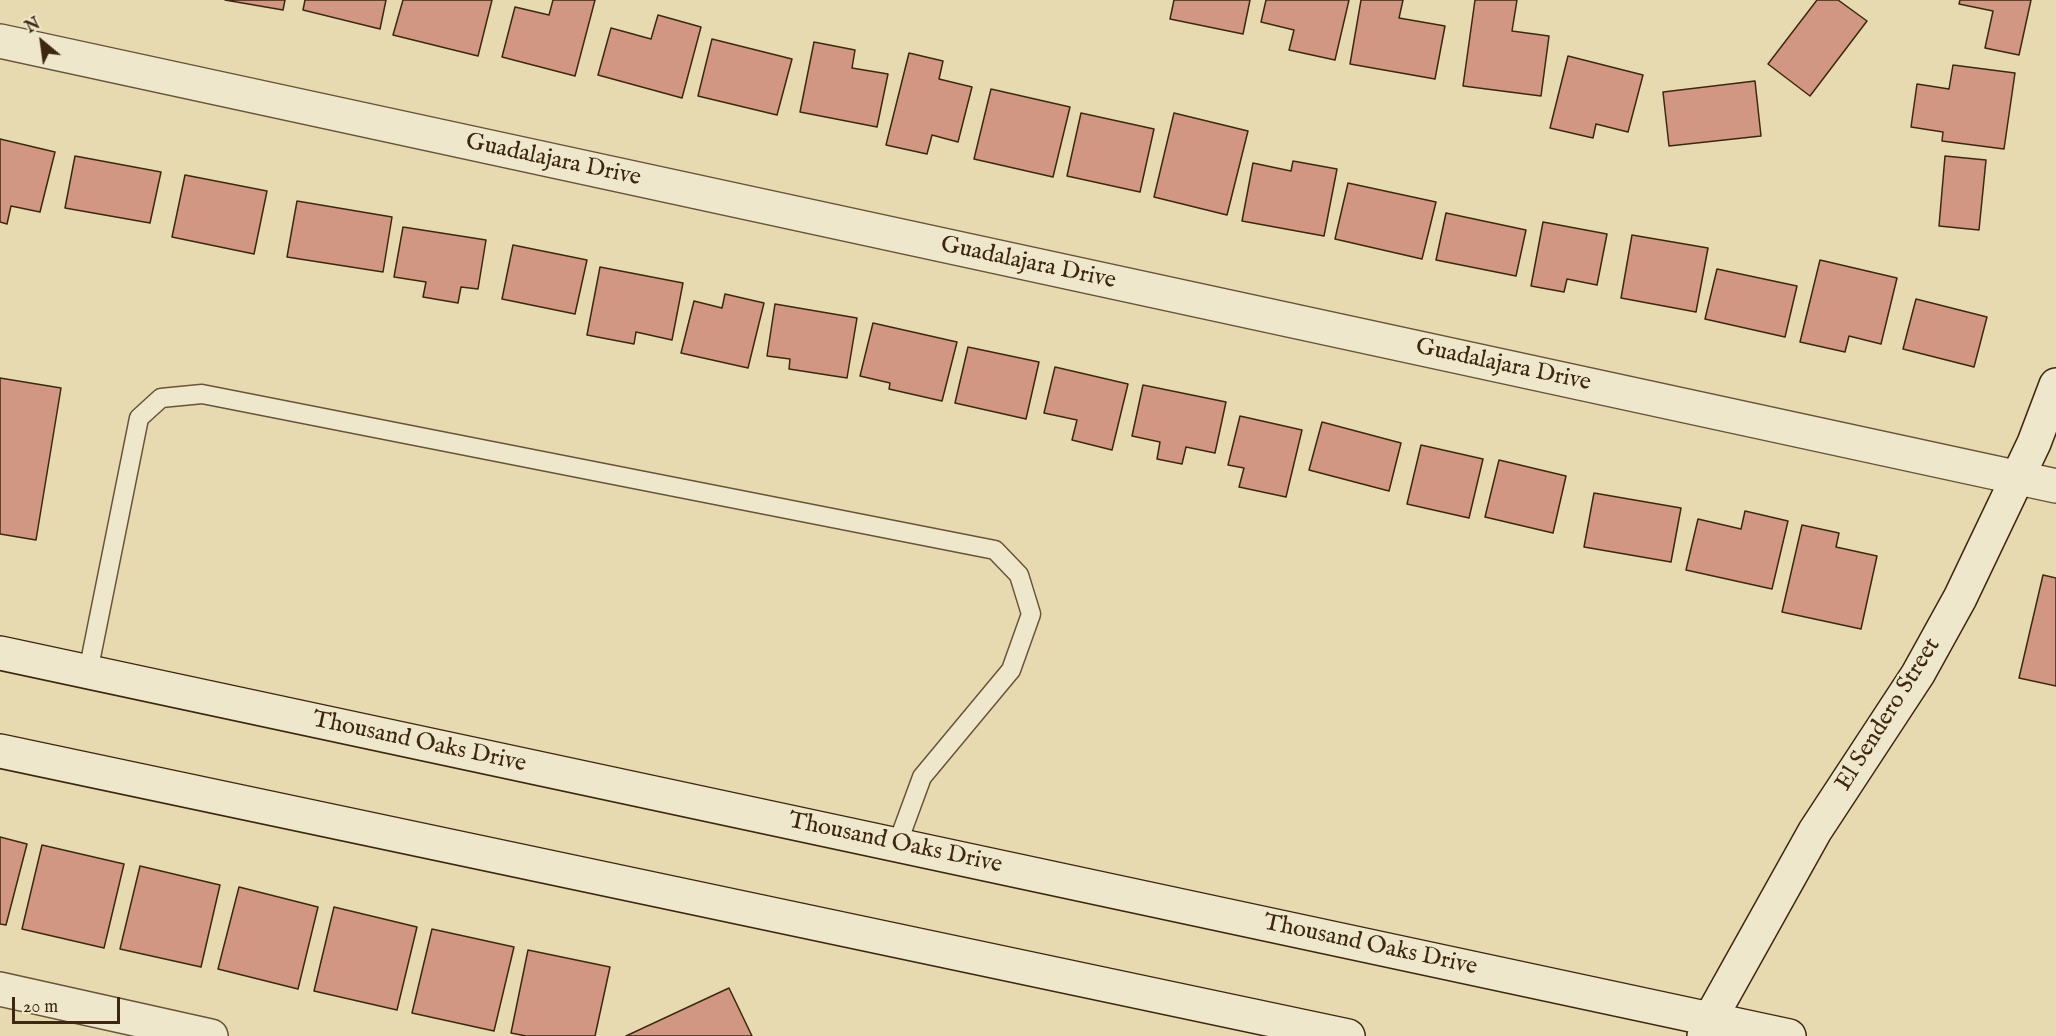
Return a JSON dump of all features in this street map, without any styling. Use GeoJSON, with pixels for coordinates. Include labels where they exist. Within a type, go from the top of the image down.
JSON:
{"type":"FeatureCollection","features":[{"type":"Feature","properties":{"kind":"main road","name":"Guadalajara Drive"},"geometry":{"type":"LineString","coordinates":[[0,41],[2056,486]]}},
{"type":"Feature","properties":{"kind":"main road","name":"El Sendero Street"},"geometry":{"type":"LineString","coordinates":[[1707,1027],[1815,831],[1918,674],[1960,598],[2034,443],[2056,385]]}},
{"type":"Feature","properties":{"kind":"main road","name":"Thousand Oaks Drive"},"geometry":{"type":"LineString","coordinates":[[0,653],[897,845],[1707,1027],[1790,1036]]}},
{"type":"Feature","properties":{"kind":"main road"},"geometry":{"type":"LineString","coordinates":[[0,752],[1313,1032],[1348,1036]]}},
{"type":"Feature","properties":{"kind":"main road"},"geometry":{"type":"LineString","coordinates":[[0,989],[211,1036]]}},
{"type":"Feature","properties":{"kind":"lane"},"geometry":{"type":"LineString","coordinates":[[88,672],[139,418],[161,398],[202,394],[995,550],[1019,575],[1031,614],[1011,670],[922,777],[897,845]]}},
{"type":"Feature","properties":{"kind":"building"},"geometry":{"type":"Polygon","coordinates":[[[225,0],[285,0],[283,10],[225,0]]]}},
{"type":"Feature","properties":{"kind":"building"},"geometry":{"type":"Polygon","coordinates":[[[305,0],[386,0],[380,29],[303,10],[305,0]]]}},
{"type":"Feature","properties":{"kind":"building"},"geometry":{"type":"Polygon","coordinates":[[[403,0],[492,0],[478,56],[393,35],[403,0]]]}},
{"type":"Feature","properties":{"kind":"building"},"geometry":{"type":"Polygon","coordinates":[[[553,0],[595,0],[575,76],[502,57],[515,7],[549,15],[553,0]]]}},
{"type":"Feature","properties":{"kind":"building"},"geometry":{"type":"Polygon","coordinates":[[[1174,0],[1250,0],[1243,34],[1170,19],[1174,0]]]}},
{"type":"Feature","properties":{"kind":"building"},"geometry":{"type":"Polygon","coordinates":[[[1266,0],[1349,0],[1335,60],[1289,50],[1294,30],[1261,22],[1266,0]]]}},
{"type":"Feature","properties":{"kind":"building"},"geometry":{"type":"Polygon","coordinates":[[[1361,0],[1403,0],[1399,18],[1445,26],[1435,79],[1350,64],[1361,0]]]}},
{"type":"Feature","properties":{"kind":"building"},"geometry":{"type":"Polygon","coordinates":[[[1475,0],[1517,0],[1512,31],[1549,36],[1541,96],[1463,86],[1475,0]]]}},
{"type":"Feature","properties":{"kind":"building"},"geometry":{"type":"Polygon","coordinates":[[[1817,0],[1838,0],[1867,21],[1810,96],[1768,64],[1817,0]]]}},
{"type":"Feature","properties":{"kind":"building"},"geometry":{"type":"Polygon","coordinates":[[[1960,0],[2031,0],[2019,55],[1985,48],[1993,11],[1959,4],[1960,0]]]}},
{"type":"Feature","properties":{"kind":"building"},"geometry":{"type":"Polygon","coordinates":[[[658,15],[701,27],[682,98],[598,75],[611,28],[651,39],[658,15]]]}},
{"type":"Feature","properties":{"kind":"building"},"geometry":{"type":"Polygon","coordinates":[[[712,39],[792,59],[777,115],[698,96],[712,39]]]}},
{"type":"Feature","properties":{"kind":"building"},"geometry":{"type":"Polygon","coordinates":[[[814,42],[855,50],[852,68],[888,74],[877,127],[800,112],[814,42]]]}},
{"type":"Feature","properties":{"kind":"building"},"geometry":{"type":"Polygon","coordinates":[[[909,53],[943,61],[939,79],[972,87],[958,142],[932,135],[927,154],[886,145],[909,53]]]}},
{"type":"Feature","properties":{"kind":"building"},"geometry":{"type":"Polygon","coordinates":[[[1568,56],[1643,75],[1628,132],[1596,124],[1593,138],[1550,128],[1568,56]]]}},
{"type":"Feature","properties":{"kind":"building"},"geometry":{"type":"Polygon","coordinates":[[[1953,65],[2015,73],[2004,149],[1942,141],[1943,132],[1911,127],[1917,84],[1949,89],[1953,65]]]}},
{"type":"Feature","properties":{"kind":"building"},"geometry":{"type":"Polygon","coordinates":[[[1755,81],[1761,136],[1669,146],[1663,92],[1755,81]]]}},
{"type":"Feature","properties":{"kind":"building"},"geometry":{"type":"Polygon","coordinates":[[[991,89],[1070,107],[1053,177],[974,159],[991,89]]]}},
{"type":"Feature","properties":{"kind":"building"},"geometry":{"type":"Polygon","coordinates":[[[1081,113],[1154,129],[1140,192],[1067,176],[1081,113]]]}},
{"type":"Feature","properties":{"kind":"building"},"geometry":{"type":"Polygon","coordinates":[[[1174,113],[1248,131],[1227,215],[1154,197],[1174,113]]]}},
{"type":"Feature","properties":{"kind":"building"},"geometry":{"type":"Polygon","coordinates":[[[0,139],[55,152],[40,212],[11,206],[7,224],[0,222],[0,139]]]}},
{"type":"Feature","properties":{"kind":"building"},"geometry":{"type":"Polygon","coordinates":[[[75,156],[161,172],[150,223],[65,208],[75,156]]]}},
{"type":"Feature","properties":{"kind":"building"},"geometry":{"type":"Polygon","coordinates":[[[1945,156],[1986,160],[1979,230],[1939,226],[1945,156]]]}},
{"type":"Feature","properties":{"kind":"building"},"geometry":{"type":"Polygon","coordinates":[[[1293,161],[1337,169],[1324,236],[1242,221],[1253,163],[1291,171],[1293,161]]]}},
{"type":"Feature","properties":{"kind":"building"},"geometry":{"type":"Polygon","coordinates":[[[185,175],[267,191],[254,254],[172,237],[185,175]]]}},
{"type":"Feature","properties":{"kind":"building"},"geometry":{"type":"Polygon","coordinates":[[[1348,183],[1436,202],[1422,259],[1335,239],[1348,183]]]}},
{"type":"Feature","properties":{"kind":"building"},"geometry":{"type":"Polygon","coordinates":[[[297,201],[392,217],[383,272],[287,257],[297,201]]]}},
{"type":"Feature","properties":{"kind":"building"},"geometry":{"type":"Polygon","coordinates":[[[1446,213],[1526,230],[1516,276],[1436,260],[1446,213]]]}},
{"type":"Feature","properties":{"kind":"building"},"geometry":{"type":"Polygon","coordinates":[[[1543,222],[1607,234],[1597,285],[1567,279],[1564,292],[1531,286],[1543,222]]]}},
{"type":"Feature","properties":{"kind":"building"},"geometry":{"type":"Polygon","coordinates":[[[403,227],[486,240],[478,289],[461,287],[458,303],[423,297],[426,282],[394,277],[403,227]]]}},
{"type":"Feature","properties":{"kind":"building"},"geometry":{"type":"Polygon","coordinates":[[[1632,235],[1708,248],[1696,312],[1621,298],[1632,235]]]}},
{"type":"Feature","properties":{"kind":"building"},"geometry":{"type":"Polygon","coordinates":[[[513,245],[587,260],[575,314],[502,299],[513,245]]]}},
{"type":"Feature","properties":{"kind":"building"},"geometry":{"type":"Polygon","coordinates":[[[1820,260],[1897,278],[1881,344],[1849,336],[1845,352],[1800,342],[1820,260]]]}},
{"type":"Feature","properties":{"kind":"building"},"geometry":{"type":"Polygon","coordinates":[[[600,267],[683,283],[672,340],[636,332],[634,344],[587,335],[600,267]]]}},
{"type":"Feature","properties":{"kind":"building"},"geometry":{"type":"Polygon","coordinates":[[[1717,269],[1797,286],[1785,337],[1705,319],[1717,269]]]}},
{"type":"Feature","properties":{"kind":"building"},"geometry":{"type":"Polygon","coordinates":[[[725,294],[764,303],[748,368],[681,353],[694,301],[722,308],[725,294]]]}},
{"type":"Feature","properties":{"kind":"building"},"geometry":{"type":"Polygon","coordinates":[[[1916,299],[1987,317],[1974,367],[1903,349],[1916,299]]]}},
{"type":"Feature","properties":{"kind":"building"},"geometry":{"type":"Polygon","coordinates":[[[775,304],[857,318],[847,378],[789,369],[790,359],[767,356],[775,304]]]}},
{"type":"Feature","properties":{"kind":"building"},"geometry":{"type":"Polygon","coordinates":[[[873,323],[957,342],[942,401],[889,389],[890,383],[860,376],[873,323]]]}},
{"type":"Feature","properties":{"kind":"building"},"geometry":{"type":"Polygon","coordinates":[[[968,347],[1039,362],[1026,419],[955,403],[968,347]]]}},
{"type":"Feature","properties":{"kind":"building"},"geometry":{"type":"Polygon","coordinates":[[[1055,367],[1128,384],[1112,450],[1072,440],[1077,420],[1044,413],[1055,367]]]}},
{"type":"Feature","properties":{"kind":"building"},"geometry":{"type":"Polygon","coordinates":[[[0,378],[61,388],[36,540],[0,534],[0,378]]]}},
{"type":"Feature","properties":{"kind":"building"},"geometry":{"type":"Polygon","coordinates":[[[1143,385],[1226,402],[1215,453],[1186,447],[1182,464],[1157,459],[1160,442],[1132,436],[1143,385]]]}},
{"type":"Feature","properties":{"kind":"building"},"geometry":{"type":"Polygon","coordinates":[[[1240,416],[1302,430],[1286,497],[1239,487],[1244,468],[1228,465],[1240,416]]]}},
{"type":"Feature","properties":{"kind":"building"},"geometry":{"type":"Polygon","coordinates":[[[1322,422],[1401,443],[1389,491],[1309,470],[1322,422]]]}},
{"type":"Feature","properties":{"kind":"building"},"geometry":{"type":"Polygon","coordinates":[[[1421,445],[1483,459],[1469,518],[1407,504],[1421,445]]]}},
{"type":"Feature","properties":{"kind":"building"},"geometry":{"type":"Polygon","coordinates":[[[1499,460],[1566,476],[1553,533],[1485,517],[1499,460]]]}},
{"type":"Feature","properties":{"kind":"building"},"geometry":{"type":"Polygon","coordinates":[[[1594,493],[1681,508],[1671,562],[1584,547],[1594,493]]]}},
{"type":"Feature","properties":{"kind":"building"},"geometry":{"type":"Polygon","coordinates":[[[1745,511],[1788,521],[1772,589],[1686,570],[1698,519],[1741,529],[1745,511]]]}},
{"type":"Feature","properties":{"kind":"building"},"geometry":{"type":"Polygon","coordinates":[[[1802,525],[1839,533],[1836,547],[1877,556],[1861,629],[1782,612],[1802,525]]]}},
{"type":"Feature","properties":{"kind":"building"},"geometry":{"type":"Polygon","coordinates":[[[2043,575],[2056,578],[2056,686],[2019,678],[2043,575]]]}},
{"type":"Feature","properties":{"kind":"building"},"geometry":{"type":"Polygon","coordinates":[[[0,837],[27,844],[6,925],[0,924],[0,837]]]}},
{"type":"Feature","properties":{"kind":"building"},"geometry":{"type":"Polygon","coordinates":[[[42,845],[124,864],[104,948],[22,929],[42,845]]]}},
{"type":"Feature","properties":{"kind":"building"},"geometry":{"type":"Polygon","coordinates":[[[140,866],[220,885],[201,967],[120,949],[140,866]]]}},
{"type":"Feature","properties":{"kind":"building"},"geometry":{"type":"Polygon","coordinates":[[[239,887],[318,907],[298,989],[218,969],[239,887]]]}},
{"type":"Feature","properties":{"kind":"building"},"geometry":{"type":"Polygon","coordinates":[[[334,907],[417,927],[397,1010],[314,991],[334,907]]]}},
{"type":"Feature","properties":{"kind":"building"},"geometry":{"type":"Polygon","coordinates":[[[432,929],[514,947],[494,1031],[412,1013],[432,929]]]}},
{"type":"Feature","properties":{"kind":"building"},"geometry":{"type":"Polygon","coordinates":[[[528,950],[610,967],[595,1036],[526,1036],[511,1033],[528,950]]]}},
{"type":"Feature","properties":{"kind":"building"},"geometry":{"type":"Polygon","coordinates":[[[729,988],[752,1036],[626,1036],[729,988]]]}}]}
